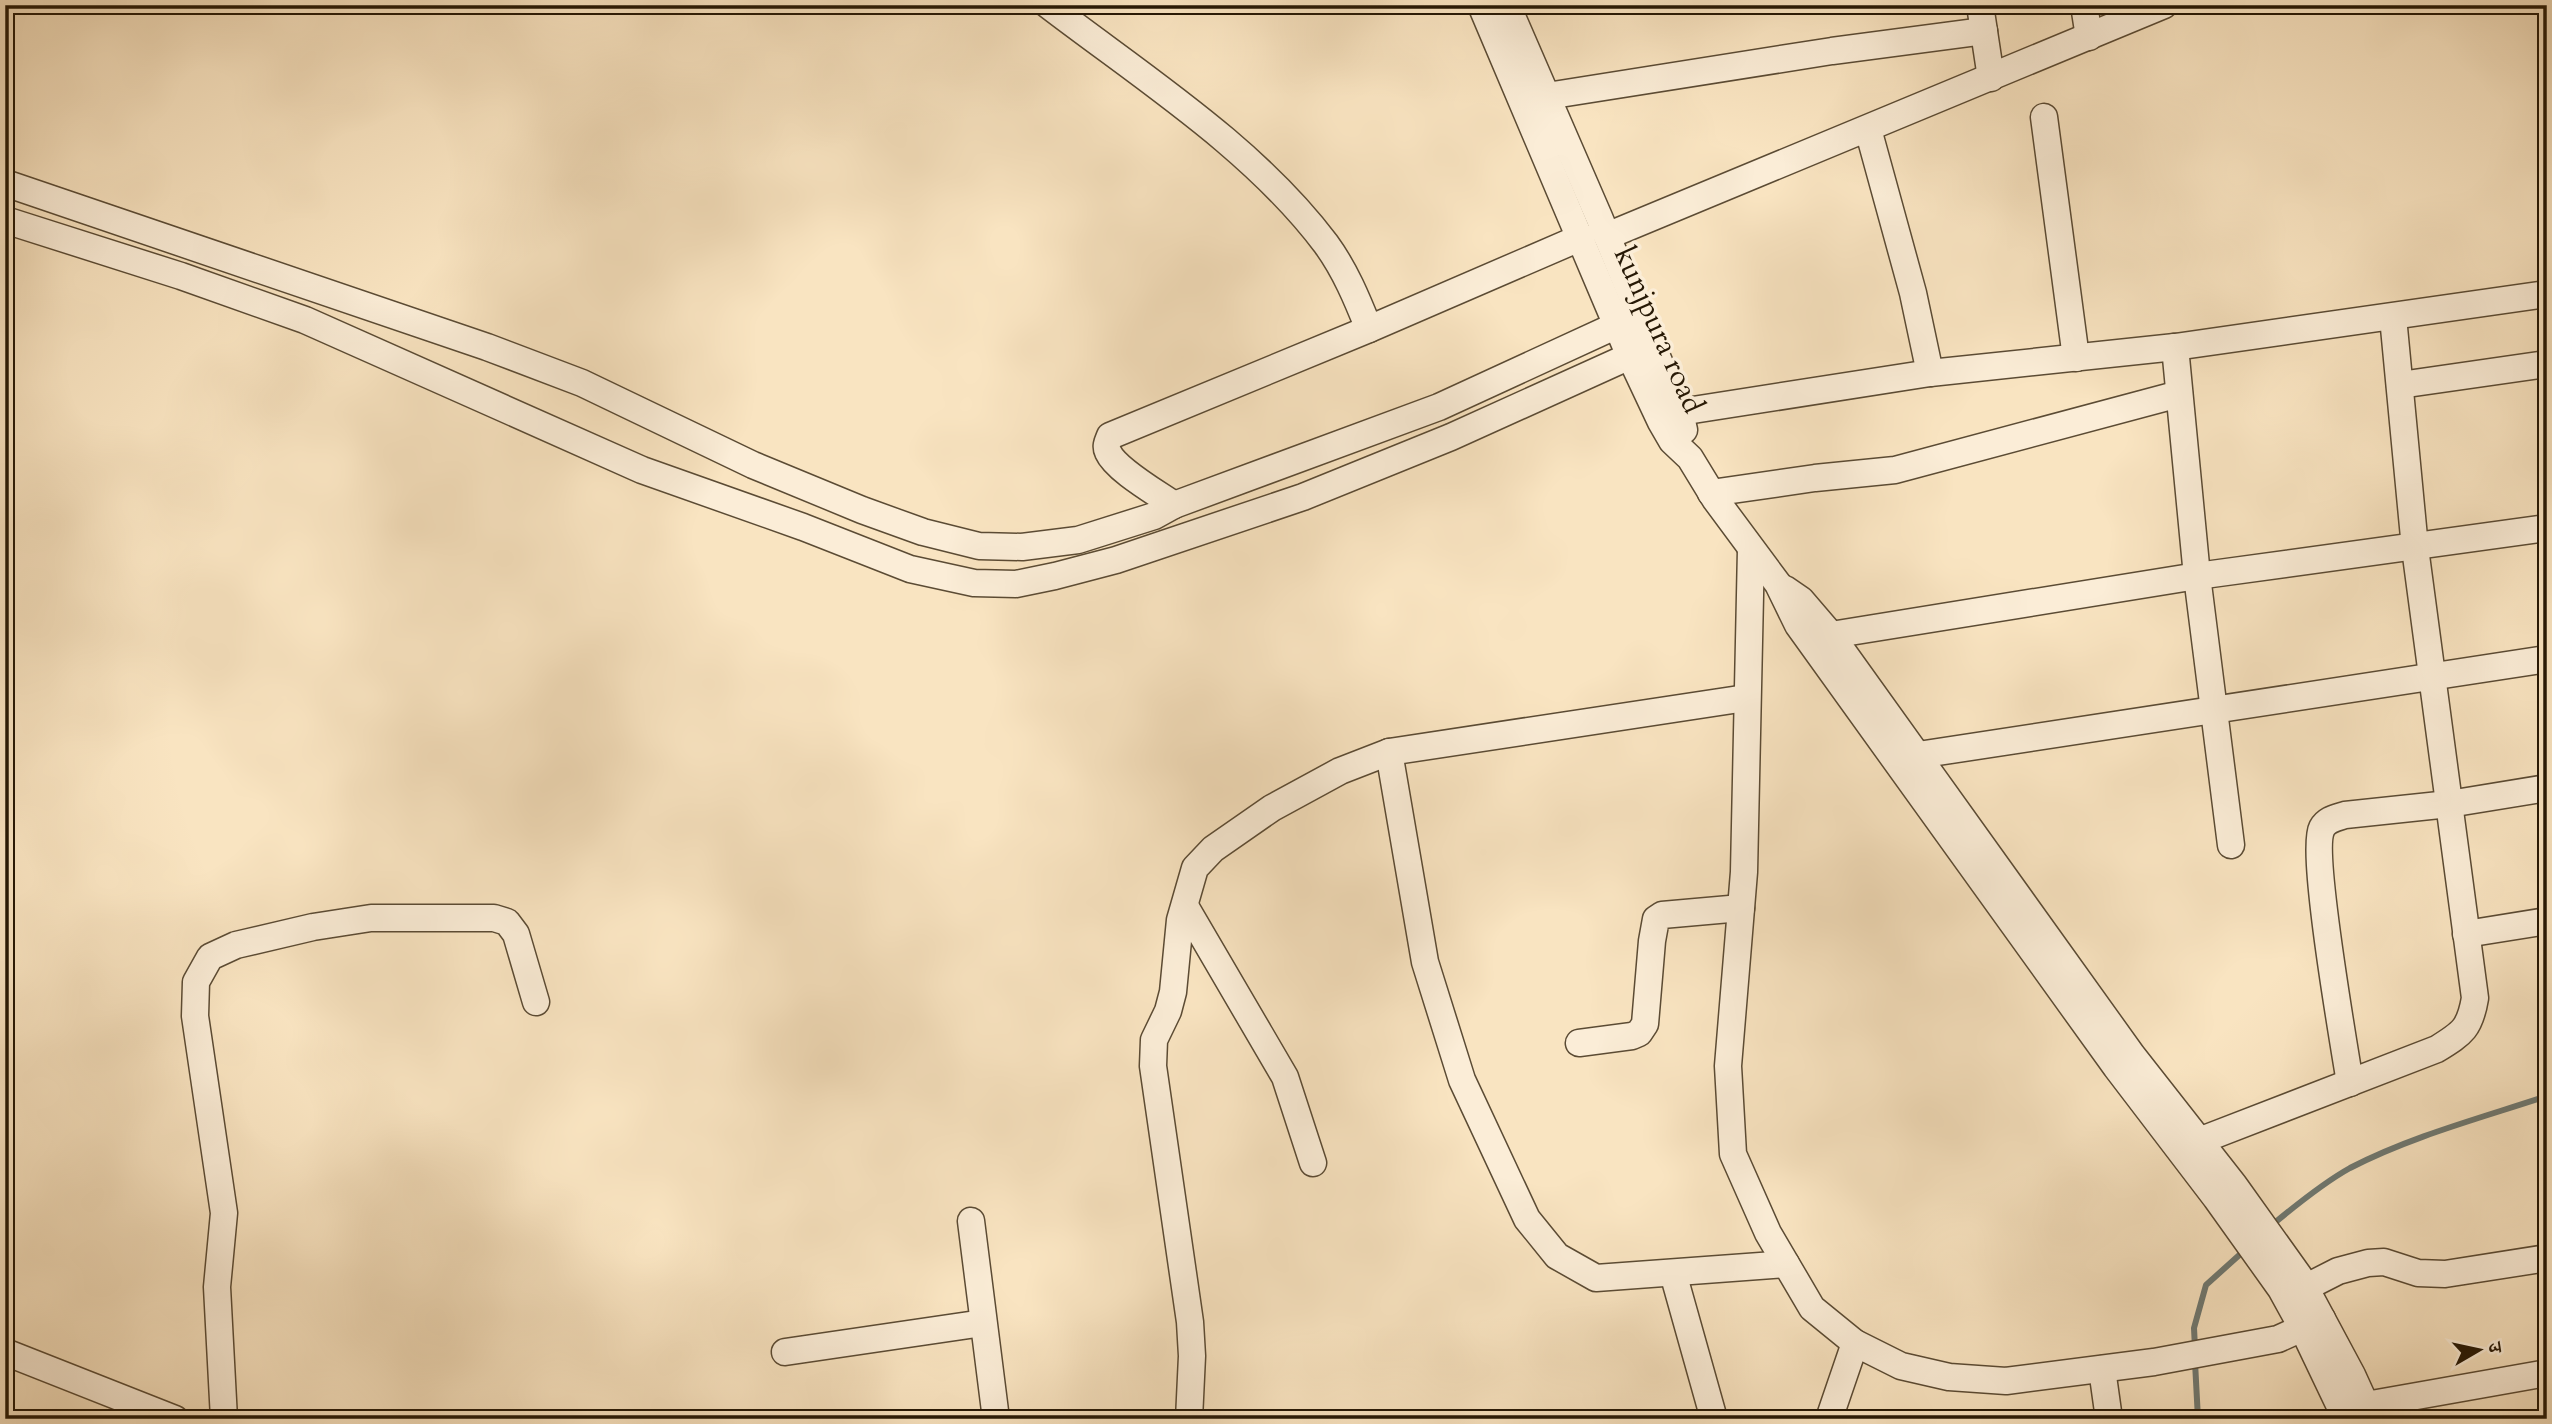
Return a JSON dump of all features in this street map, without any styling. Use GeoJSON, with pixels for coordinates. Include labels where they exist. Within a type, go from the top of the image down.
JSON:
{"type":"FeatureCollection","features":[{"type":"Feature","properties":{"kind":"street"},"geometry":{"type":"LineString","coordinates":[[1048,5],[1227,143],[1296,207],[1327,245],[1345,274],[1369,329]]}},
{"type":"Feature","properties":{"kind":"street","name":"kunjpura road"},"geometry":{"type":"LineString","coordinates":[[1482,5],[1594,237]]}},
{"type":"Feature","properties":{"kind":"street","name":"kunjpura road"},"geometry":{"type":"LineString","coordinates":[[1507,5],[1546,96],[1594,237],[1640,351],[1672,441],[1690,458]]}},
{"type":"Feature","properties":{"kind":"street"},"geometry":{"type":"LineString","coordinates":[[2084,5],[2089,37]]}},
{"type":"Feature","properties":{"kind":"street"},"geometry":{"type":"LineString","coordinates":[[1174,505],[1118,464],[1108,453],[1107,442],[1110,436],[1594,237],[1868,129],[2164,5]]}},
{"type":"Feature","properties":{"kind":"street"},"geometry":{"type":"LineString","coordinates":[[1546,96],[1832,51],[1982,18],[1991,78]]}},
{"type":"Feature","properties":{"kind":"street"},"geometry":{"type":"LineString","coordinates":[[2044,117],[2076,358]]}},
{"type":"Feature","properties":{"kind":"street"},"geometry":{"type":"LineString","coordinates":[[1868,129],[1913,293],[1930,373]]}},
{"type":"Feature","properties":{"kind":"street"},"geometry":{"type":"LineString","coordinates":[[5,184],[523,360],[582,383],[752,465],[862,510],[923,532],[979,546],[1022,547],[1078,540],[1154,516],[1174,505],[1438,407],[1628,320]]}},
{"type":"Feature","properties":{"kind":"street"},"geometry":{"type":"LineString","coordinates":[[5,220],[180,276],[305,320],[642,471],[803,527],[910,569],[974,583],[1016,584],[1055,576],[1116,560],[1303,497],[1451,438],[1640,351]]}},
{"type":"Feature","properties":{"kind":"street"},"geometry":{"type":"LineString","coordinates":[[1680,412],[1930,373],[2175,347],[2547,294]]}},
{"type":"Feature","properties":{"kind":"street"},"geometry":{"type":"LineString","coordinates":[[2199,1141],[2437,1049],[2455,1038],[2471,1021],[2475,998],[2415,548],[2393,317]]}},
{"type":"Feature","properties":{"kind":"street"},"geometry":{"type":"LineString","coordinates":[[2175,347],[2197,576],[2231,845]]}},
{"type":"Feature","properties":{"kind":"street","name":"kunjpura road"},"geometry":{"type":"LineString","coordinates":[[1640,351],[1680,412],[1690,458]]}},
{"type":"Feature","properties":{"kind":"street"},"geometry":{"type":"LineString","coordinates":[[2400,385],[2547,364]]}},
{"type":"Feature","properties":{"kind":"street"},"geometry":{"type":"LineString","coordinates":[[1711,493],[1789,481],[1895,470],[2179,394]]}},
{"type":"Feature","properties":{"kind":"street"},"geometry":{"type":"LineString","coordinates":[[1690,458],[1711,493],[1778,584],[1798,625],[2116,1067],[2225,1191],[2293,1288],[2361,1414],[2547,1373]]}},
{"type":"Feature","properties":{"kind":"street"},"geometry":{"type":"LineString","coordinates":[[1831,635],[2197,576],[2547,528]]}},
{"type":"Feature","properties":{"kind":"street"},"geometry":{"type":"LineString","coordinates":[[1751,550],[1744,872],[1728,1066],[1733,1154],[1768,1233],[1812,1308],[1854,1343],[1901,1366],[1949,1377],[2006,1381],[2154,1362],[2278,1339],[2313,1324]]}},
{"type":"Feature","properties":{"kind":"street"},"geometry":{"type":"LineString","coordinates":[[1778,584],[1801,600],[1831,635],[2132,1055],[2199,1141],[2225,1191]]}},
{"type":"Feature","properties":{"kind":"street"},"geometry":{"type":"LineString","coordinates":[[1918,755],[2547,659]]}},
{"type":"Feature","properties":{"kind":"street"},"geometry":{"type":"LineString","coordinates":[[1189,1419],[1192,1356],[1190,1322],[1153,1066],[1154,1040],[1168,1011],[1173,992],[1180,920],[1195,868],[1213,849],[1272,808],[1340,771],[1389,752],[1746,698]]}},
{"type":"Feature","properties":{"kind":"street"},"geometry":{"type":"LineString","coordinates":[[1389,752],[1425,962],[1462,1080],[1527,1219],[1557,1256],[1597,1278],[1786,1265]]}},
{"type":"Feature","properties":{"kind":"street"},"geometry":{"type":"LineString","coordinates":[[2350,1083],[2321,882],[2322,828],[2330,820],[2345,815],[2449,804],[2547,788]]}},
{"type":"Feature","properties":{"kind":"street"},"geometry":{"type":"LineString","coordinates":[[1185,906],[1285,1077],[1313,1163]]}},
{"type":"Feature","properties":{"kind":"street"},"geometry":{"type":"LineString","coordinates":[[1579,1043],[1639,1033],[1644,1024],[1656,919],[1662,915],[1741,908]]}},
{"type":"Feature","properties":{"kind":"street"},"geometry":{"type":"LineString","coordinates":[[224,1419],[217,1287],[224,1213],[195,1016],[196,982],[210,957],[236,945],[313,927],[359,920],[432,916],[494,918],[507,922],[516,934],[536,1002]]}},
{"type":"Feature","properties":{"kind":"street"},"geometry":{"type":"LineString","coordinates":[[2466,933],[2547,920]]}},
{"type":"Feature","properties":{"kind":"street"},"geometry":{"type":"LineString","coordinates":[[971,1222],[996,1419]]}},
{"type":"Feature","properties":{"kind":"street"},"geometry":{"type":"LineString","coordinates":[[2293,1288],[2368,1263],[2384,1262],[2418,1273],[2445,1274],[2547,1258]]}},
{"type":"Feature","properties":{"kind":"street"},"geometry":{"type":"LineString","coordinates":[[1673,1273],[1714,1419]]}},
{"type":"Feature","properties":{"kind":"street"},"geometry":{"type":"LineString","coordinates":[[785,1353],[984,1323]]}},
{"type":"Feature","properties":{"kind":"street"},"geometry":{"type":"LineString","coordinates":[[1829,1419],[1854,1343]]}},
{"type":"Feature","properties":{"kind":"street"},"geometry":{"type":"LineString","coordinates":[[5,1352],[175,1419]]}},
{"type":"Feature","properties":{"kind":"street"},"geometry":{"type":"LineString","coordinates":[[2102,1369],[2109,1419]]}},
{"type":"Feature","properties":{"kind":"waterway"},"geometry":{"type":"LineString","coordinates":[[2272,1225],[2330,1180],[2350,1168],[2447,1128],[2547,1096]]}},
{"type":"Feature","properties":{"kind":"waterway"},"geometry":{"type":"LineString","coordinates":[[2195,1348],[2194,1328],[2206,1285],[2246,1249]]}},
{"type":"Feature","properties":{"kind":"waterway"},"geometry":{"type":"LineString","coordinates":[[2195,1362],[2198,1419]]}}]}
